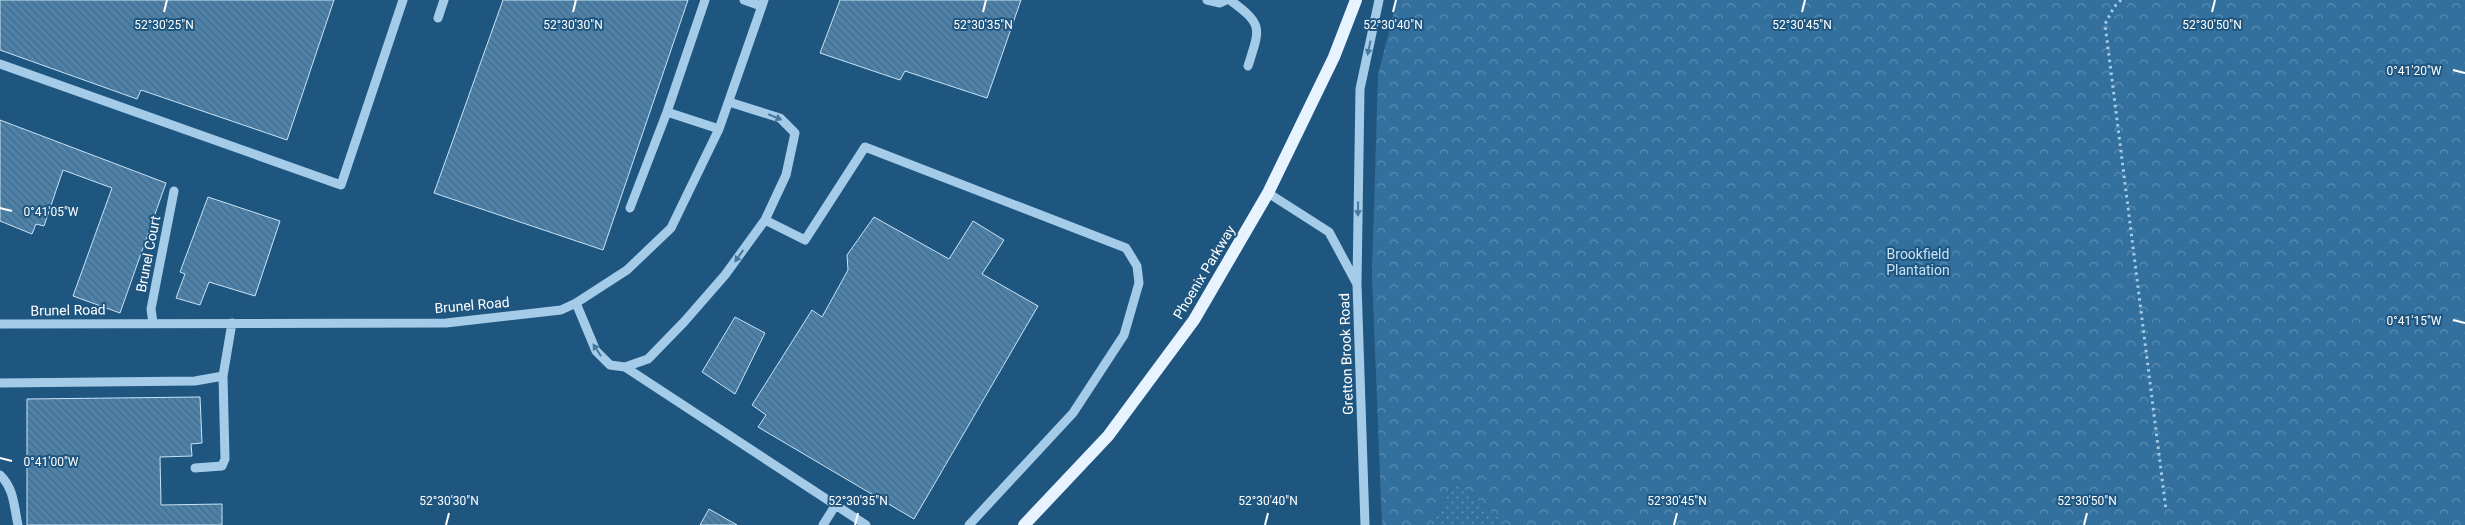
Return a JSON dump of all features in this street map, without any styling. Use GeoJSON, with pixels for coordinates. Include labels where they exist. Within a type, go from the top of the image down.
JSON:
{"type":"FeatureCollection","features":[{"type":"Feature","properties":{"kind":"main road","name":"Phoenix Parkway"},"geometry":{"type":"LineString","coordinates":[[1024,525],[1108,436],[1194,320],[1268,193],[1334,57],[1356,0]]}},
{"type":"Feature","properties":{"kind":"street"},"geometry":{"type":"LineString","coordinates":[[0,64],[342,185],[403,0]]}},
{"type":"Feature","properties":{"kind":"street"},"geometry":{"type":"LineString","coordinates":[[438,18],[444,0]]}},
{"type":"Feature","properties":{"kind":"street"},"geometry":{"type":"LineString","coordinates":[[630,208],[667,112],[705,0]]}},
{"type":"Feature","properties":{"kind":"street"},"geometry":{"type":"LineString","coordinates":[[744,0],[763,3]]}},
{"type":"Feature","properties":{"kind":"street"},"geometry":{"type":"LineString","coordinates":[[1207,0],[1220,3],[1226,0]]}},
{"type":"Feature","properties":{"kind":"street"},"geometry":{"type":"LineString","coordinates":[[1230,0],[1256,22],[1258,34],[1248,66]]}},
{"type":"Feature","properties":{"kind":"street"},"geometry":{"type":"LineString","coordinates":[[1357,284],[1360,89],[1379,0]]}},
{"type":"Feature","properties":{"kind":"street","name":"Brunel Road"},"geometry":{"type":"LineString","coordinates":[[0,324],[446,323],[561,310],[576,303],[627,270],[671,228],[719,129],[763,3]]}},
{"type":"Feature","properties":{"kind":"street"},"geometry":{"type":"LineString","coordinates":[[625,367],[648,359],[726,275],[765,220],[786,174],[795,133],[780,118],[729,102]]}},
{"type":"Feature","properties":{"kind":"street"},"geometry":{"type":"LineString","coordinates":[[667,112],[719,129]]}},
{"type":"Feature","properties":{"kind":"street"},"geometry":{"type":"LineString","coordinates":[[765,220],[805,240],[865,147],[1126,248],[1137,266],[1139,283],[1124,335],[1073,413],[969,525]]}},
{"type":"Feature","properties":{"kind":"street","name":"Brunel Court"},"geometry":{"type":"LineString","coordinates":[[154,323],[151,309],[174,192]]}},
{"type":"Feature","properties":{"kind":"street","name":"Gretton Brook Road"},"geometry":{"type":"LineString","coordinates":[[1268,193],[1329,232],[1357,284],[1365,525]]}},
{"type":"Feature","properties":{"kind":"street"},"geometry":{"type":"LineString","coordinates":[[576,303],[596,351],[610,365],[625,367],[866,525]]}},
{"type":"Feature","properties":{"kind":"street"},"geometry":{"type":"LineString","coordinates":[[195,468],[222,466],[225,459],[223,376],[232,323]]}},
{"type":"Feature","properties":{"kind":"street"},"geometry":{"type":"LineString","coordinates":[[0,383],[195,380],[223,376]]}},
{"type":"Feature","properties":{"kind":"street"},"geometry":{"type":"LineString","coordinates":[[0,474],[6,480],[13,497],[18,525]]}},
{"type":"Feature","properties":{"kind":"street"},"geometry":{"type":"LineString","coordinates":[[823,525],[835,506]]}},
{"type":"Feature","properties":{"kind":"path"},"geometry":{"type":"LineString","coordinates":[[2121,0],[2114,7],[2105,24],[2166,510]]}},
{"type":"Feature","properties":{"kind":"green space","name":"Brookfield Plantation"},"geometry":{"type":"Polygon","coordinates":[[[1397,0],[2465,0],[2465,525],[1508,525],[1455,482],[1430,525],[1382,525],[1372,274],[1378,75],[1397,0]]]}},
{"type":"Feature","properties":{"kind":"green space"},"geometry":{"type":"Polygon","coordinates":[[[1455,482],[1508,525],[1430,525],[1455,482]]]}},
{"type":"Feature","properties":{"kind":"building"},"geometry":{"type":"Polygon","coordinates":[[[0,0],[334,0],[287,140],[141,90],[137,99],[0,50],[0,0]]]}},
{"type":"Feature","properties":{"kind":"building"},"geometry":{"type":"Polygon","coordinates":[[[503,0],[688,0],[603,250],[434,193],[503,0]]]}},
{"type":"Feature","properties":{"kind":"building"},"geometry":{"type":"Polygon","coordinates":[[[840,0],[1021,0],[987,98],[905,71],[900,80],[820,53],[840,0]]]}},
{"type":"Feature","properties":{"kind":"building"},"geometry":{"type":"Polygon","coordinates":[[[0,120],[166,183],[120,313],[73,296],[112,188],[63,170],[44,226],[36,224],[32,234],[0,221],[0,120]]]}},
{"type":"Feature","properties":{"kind":"building"},"geometry":{"type":"Polygon","coordinates":[[[208,197],[280,221],[255,296],[209,282],[200,305],[176,298],[185,274],[180,272],[208,197]]]}},
{"type":"Feature","properties":{"kind":"building"},"geometry":{"type":"Polygon","coordinates":[[[874,217],[949,259],[973,221],[1004,240],[982,274],[1038,306],[914,519],[758,427],[766,415],[752,405],[812,310],[822,317],[848,270],[847,255],[874,217]]]}},
{"type":"Feature","properties":{"kind":"building"},"geometry":{"type":"Polygon","coordinates":[[[735,317],[765,333],[735,394],[702,372],[735,317]]]}},
{"type":"Feature","properties":{"kind":"building"},"geometry":{"type":"Polygon","coordinates":[[[200,397],[202,443],[191,444],[192,456],[160,457],[161,505],[222,504],[222,525],[27,525],[27,399],[200,397]]]}},
{"type":"Feature","properties":{"kind":"building"},"geometry":{"type":"Polygon","coordinates":[[[709,509],[737,525],[700,525],[709,509]]]}}]}
